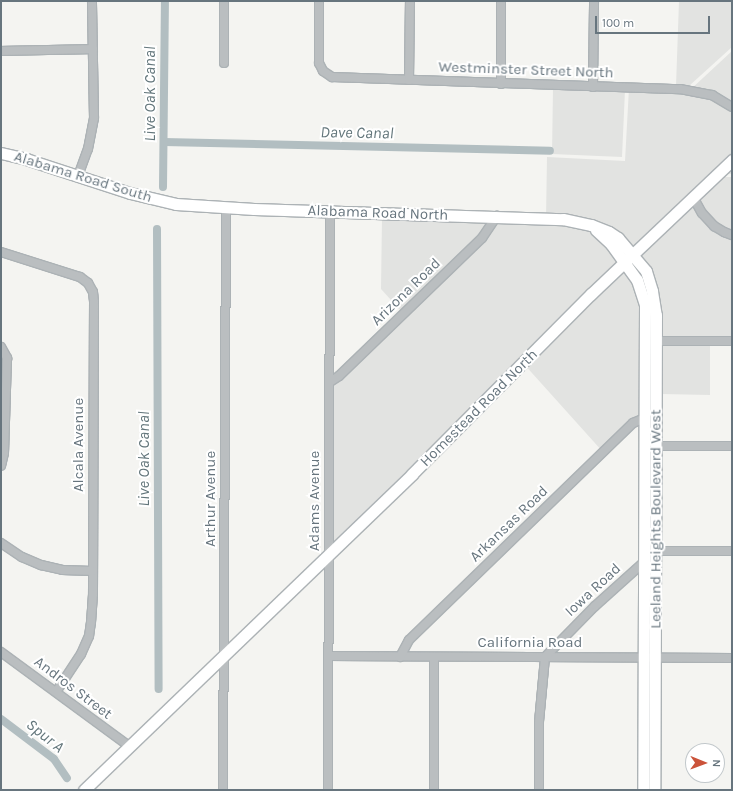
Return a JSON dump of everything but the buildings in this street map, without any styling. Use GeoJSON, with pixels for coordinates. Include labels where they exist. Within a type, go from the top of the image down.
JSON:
{"type":"FeatureCollection","features":[{"type":"Feature","properties":{"kind":"main road","name":"Alabama Road South"},"geometry":{"type":"LineString","coordinates":[[1,153],[130,193],[165,202]]}},
{"type":"Feature","properties":{"kind":"main road","name":"Homestead Road North"},"geometry":{"type":"LineString","coordinates":[[84,790],[469,418],[633,254],[732,160]]}},
{"type":"Feature","properties":{"kind":"main road","name":"Alabama Road North"},"geometry":{"type":"LineString","coordinates":[[165,202],[226,208],[567,219],[609,232],[633,254]]}},
{"type":"Feature","properties":{"kind":"main road","name":"Alabama Road North"},"geometry":{"type":"LineString","coordinates":[[591,226],[611,244],[625,262]]}},
{"type":"Feature","properties":{"kind":"main road","name":"Leeland Heights Boulevard West"},"geometry":{"type":"LineString","coordinates":[[633,254],[646,271],[651,283],[656,315],[657,446],[654,790]]}},
{"type":"Feature","properties":{"kind":"main road","name":"Leeland Heights Boulevard West"},"geometry":{"type":"LineString","coordinates":[[625,262],[637,280],[645,304],[644,790]]}},
{"type":"Feature","properties":{"kind":"street"},"geometry":{"type":"LineString","coordinates":[[78,176],[88,149],[94,118],[92,1]]}},
{"type":"Feature","properties":{"kind":"street"},"geometry":{"type":"LineString","coordinates":[[224,1],[224,63]]}},
{"type":"Feature","properties":{"kind":"street","name":"Westminster Street North"},"geometry":{"type":"LineString","coordinates":[[319,1],[320,66],[323,71],[332,77],[690,90],[712,95],[732,107]]}},
{"type":"Feature","properties":{"kind":"street"},"geometry":{"type":"LineString","coordinates":[[409,80],[410,1]]}},
{"type":"Feature","properties":{"kind":"street"},"geometry":{"type":"LineString","coordinates":[[501,1],[501,84]]}},
{"type":"Feature","properties":{"kind":"street"},"geometry":{"type":"LineString","coordinates":[[593,86],[594,1]]}},
{"type":"Feature","properties":{"kind":"street"},"geometry":{"type":"LineString","coordinates":[[1,51],[93,49]]}},
{"type":"Feature","properties":{"kind":"street"},"geometry":{"type":"LineString","coordinates":[[692,197],[702,213],[714,226],[724,232],[732,234]]}},
{"type":"Feature","properties":{"kind":"street","name":"Arthur Avenue"},"geometry":{"type":"LineString","coordinates":[[223,790],[226,208]]}},
{"type":"Feature","properties":{"kind":"street","name":"Adams Avenue"},"geometry":{"type":"LineString","coordinates":[[328,790],[330,211]]}},
{"type":"Feature","properties":{"kind":"street","name":"Arizona Road"},"geometry":{"type":"LineString","coordinates":[[330,382],[339,376],[476,243],[497,216]]}},
{"type":"Feature","properties":{"kind":"street","name":"Alcala Avenue"},"geometry":{"type":"LineString","coordinates":[[1,252],[80,277],[88,283],[93,292],[92,610],[89,636],[74,667],[56,692]]}},
{"type":"Feature","properties":{"kind":"street"},"geometry":{"type":"LineString","coordinates":[[656,341],[732,341]]}},
{"type":"Feature","properties":{"kind":"street"},"geometry":{"type":"LineString","coordinates":[[1,347],[7,358],[4,453],[1,466]]}},
{"type":"Feature","properties":{"kind":"street","name":"Arkansas Road"},"geometry":{"type":"LineString","coordinates":[[400,657],[409,640],[633,423],[645,418]]}},
{"type":"Feature","properties":{"kind":"street"},"geometry":{"type":"LineString","coordinates":[[657,446],[732,446]]}},
{"type":"Feature","properties":{"kind":"street"},"geometry":{"type":"LineString","coordinates":[[1,543],[22,557],[41,565],[62,570],[93,571]]}},
{"type":"Feature","properties":{"kind":"street"},"geometry":{"type":"LineString","coordinates":[[655,551],[732,551]]}},
{"type":"Feature","properties":{"kind":"street","name":"Iowa Road"},"geometry":{"type":"LineString","coordinates":[[546,657],[595,606],[644,562]]}},
{"type":"Feature","properties":{"kind":"street","name":"Andros Street"},"geometry":{"type":"LineString","coordinates":[[1,652],[129,746]]}},
{"type":"Feature","properties":{"kind":"street","name":"California Road"},"geometry":{"type":"LineString","coordinates":[[329,656],[434,658],[732,658]]}},
{"type":"Feature","properties":{"kind":"street"},"geometry":{"type":"LineString","coordinates":[[539,790],[539,722],[546,657]]}},
{"type":"Feature","properties":{"kind":"street"},"geometry":{"type":"LineString","coordinates":[[434,658],[434,790]]}},
{"type":"Feature","properties":{"kind":"shaded area"},"geometry":{"type":"Polygon","coordinates":[[[679,1],[732,1],[732,47],[689,86],[676,86],[679,1]]]}},
{"type":"Feature","properties":{"kind":"shaded area"},"geometry":{"type":"Polygon","coordinates":[[[732,51],[732,174],[718,173],[625,262],[642,294],[645,418],[603,452],[523,363],[329,553],[330,382],[449,270],[497,216],[546,218],[547,157],[625,161],[629,88],[690,90],[732,51]]]}},
{"type":"Feature","properties":{"kind":"shaded area"},"geometry":{"type":"Polygon","coordinates":[[[553,88],[625,90],[622,157],[552,154],[553,88]]]}},
{"type":"Feature","properties":{"kind":"shaded area"},"geometry":{"type":"Polygon","coordinates":[[[721,177],[732,177],[732,342],[710,342],[710,395],[661,394],[661,325],[639,254],[721,177]]]}},
{"type":"Feature","properties":{"kind":"shaded area"},"geometry":{"type":"Polygon","coordinates":[[[382,217],[490,220],[479,236],[401,311],[381,289],[382,217]]]}},
{"type":"Feature","properties":{"kind":"waterway","name":"Live Oak Canal"},"geometry":{"type":"LineString","coordinates":[[163,187],[165,1]]}},
{"type":"Feature","properties":{"kind":"waterway","name":"Dave Canal"},"geometry":{"type":"LineString","coordinates":[[164,142],[550,151]]}},
{"type":"Feature","properties":{"kind":"waterway","name":"Live Oak Canal"},"geometry":{"type":"LineString","coordinates":[[157,229],[159,689]]}},
{"type":"Feature","properties":{"kind":"waterway","name":"Spur A"},"geometry":{"type":"LineString","coordinates":[[1,719],[54,759],[67,778]]}}]}
